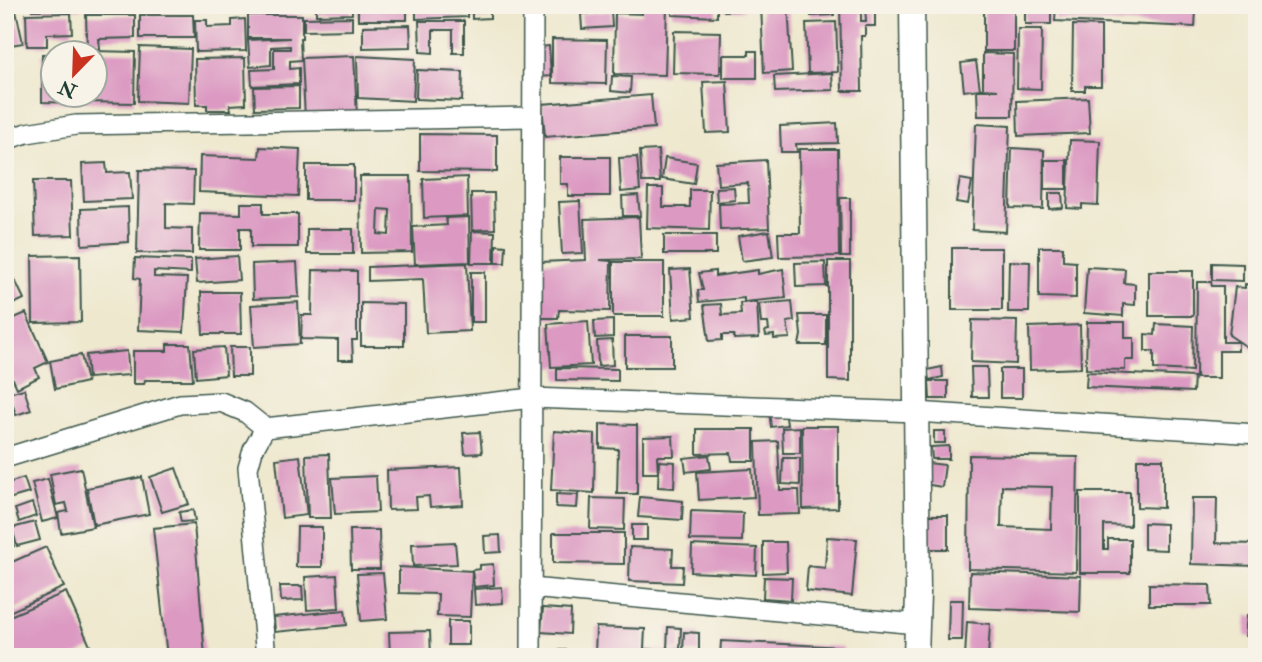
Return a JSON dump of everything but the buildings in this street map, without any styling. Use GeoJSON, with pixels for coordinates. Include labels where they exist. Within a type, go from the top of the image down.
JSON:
{"type":"FeatureCollection","features":[{"type":"Feature","properties":{"kind":"street"},"geometry":{"type":"LineString","coordinates":[[531,657],[533,5]]}},
{"type":"Feature","properties":{"kind":"street"},"geometry":{"type":"LineString","coordinates":[[912,5],[916,657]]}},
{"type":"Feature","properties":{"kind":"street"},"geometry":{"type":"LineString","coordinates":[[5,140],[76,125],[532,117]]}},
{"type":"Feature","properties":{"kind":"street"},"geometry":{"type":"LineString","coordinates":[[5,458],[180,404],[221,402],[245,412],[265,428],[532,398],[916,412],[1257,434]]}},
{"type":"Feature","properties":{"kind":"street"},"geometry":{"type":"LineString","coordinates":[[265,428],[253,450],[248,468],[266,657]]}},
{"type":"Feature","properties":{"kind":"street"},"geometry":{"type":"LineString","coordinates":[[531,588],[917,624]]}}]}
